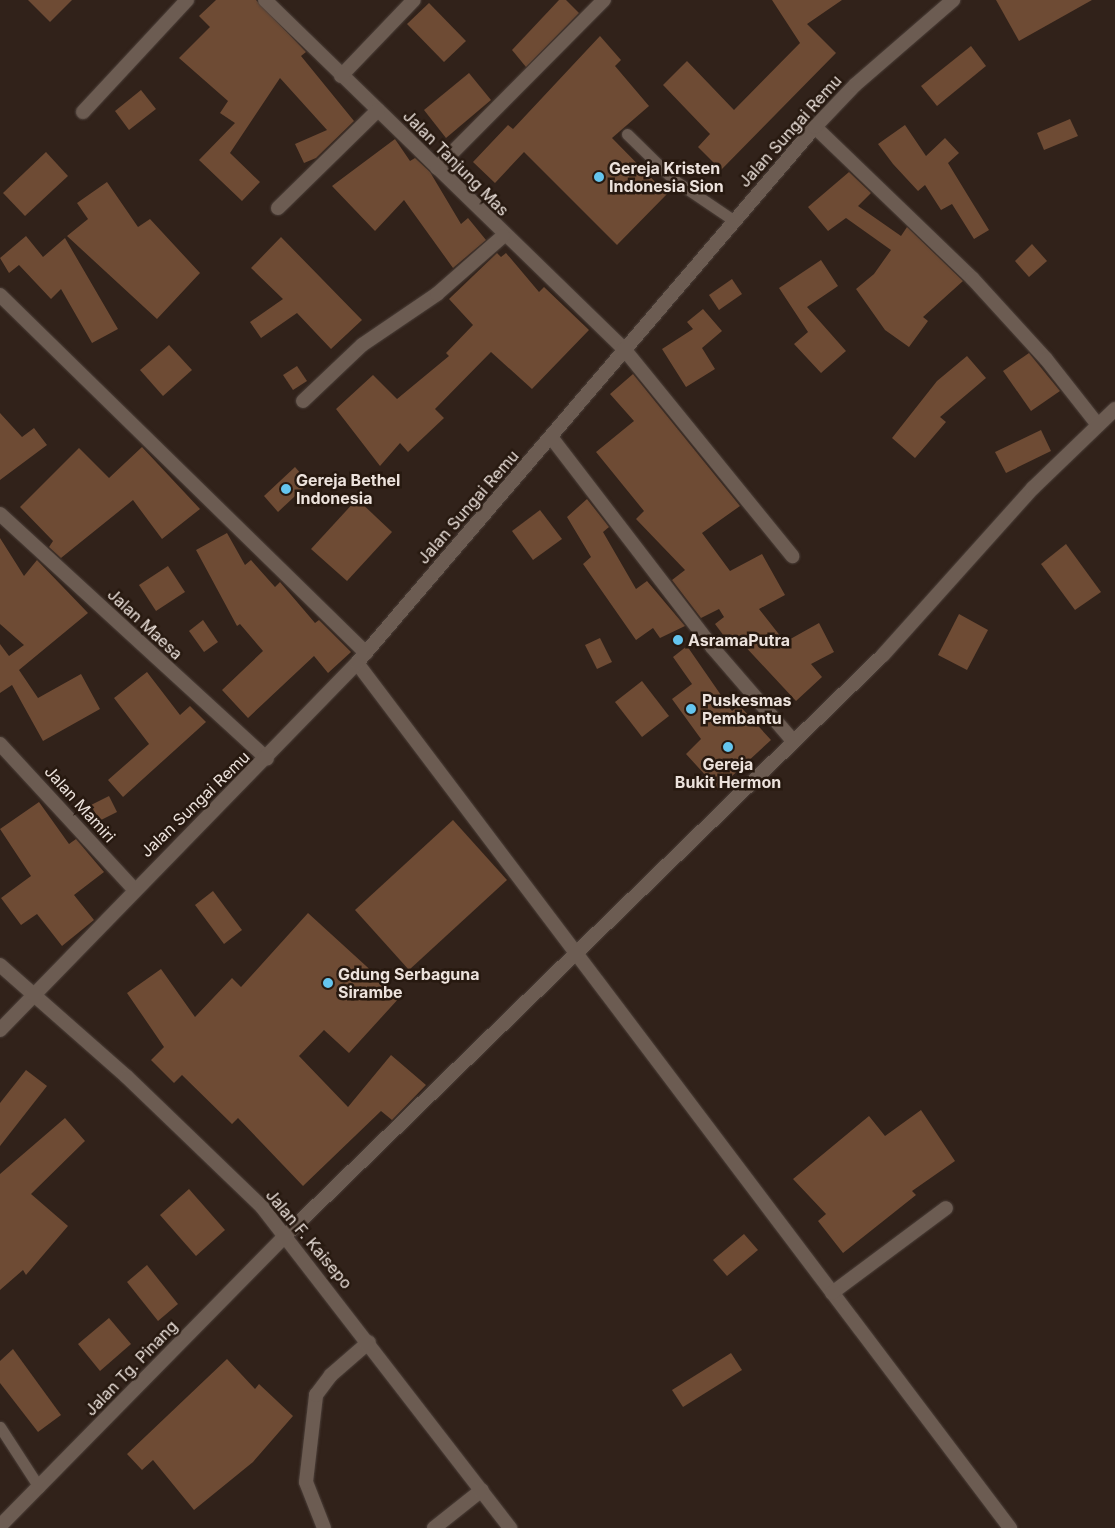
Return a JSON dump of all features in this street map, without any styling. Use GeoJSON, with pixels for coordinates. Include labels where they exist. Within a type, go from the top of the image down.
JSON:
{"type":"FeatureCollection","features":[{"type":"Feature","properties":{"kind":"street"},"geometry":{"type":"LineString","coordinates":[[83,112],[187,0]]}},
{"type":"Feature","properties":{"kind":"street","name":"Jalan Tanjung Mas"},"geometry":{"type":"LineString","coordinates":[[265,0],[340,76],[437,168],[503,236],[624,349],[792,556]]}},
{"type":"Feature","properties":{"kind":"street"},"geometry":{"type":"LineString","coordinates":[[340,76],[414,0]]}},
{"type":"Feature","properties":{"kind":"street"},"geometry":{"type":"LineString","coordinates":[[437,168],[604,0]]}},
{"type":"Feature","properties":{"kind":"street","name":"Jalan Sungai Remu"},"geometry":{"type":"LineString","coordinates":[[0,1030],[134,889],[267,759],[362,658],[733,220],[815,127],[855,85],[953,0]]}},
{"type":"Feature","properties":{"kind":"street"},"geometry":{"type":"LineString","coordinates":[[278,208],[378,110]]}},
{"type":"Feature","properties":{"kind":"street"},"geometry":{"type":"LineString","coordinates":[[815,127],[972,278],[1046,359],[1098,426]]}},
{"type":"Feature","properties":{"kind":"street"},"geometry":{"type":"LineString","coordinates":[[303,401],[362,345],[437,294],[503,236]]}},
{"type":"Feature","properties":{"kind":"street"},"geometry":{"type":"LineString","coordinates":[[0,295],[362,658],[577,951],[1010,1528]]}},
{"type":"Feature","properties":{"kind":"street","name":"Jalan Tg. Pinang"},"geometry":{"type":"LineString","coordinates":[[0,1526],[286,1235],[883,655],[951,576],[1115,409]]}},
{"type":"Feature","properties":{"kind":"street"},"geometry":{"type":"LineString","coordinates":[[551,437],[712,648],[793,741]]}},
{"type":"Feature","properties":{"kind":"street","name":"Jalan Maesa"},"geometry":{"type":"LineString","coordinates":[[0,514],[267,759]]}},
{"type":"Feature","properties":{"kind":"street","name":"Jalan Mamiri"},"geometry":{"type":"LineString","coordinates":[[0,744],[134,889]]}},
{"type":"Feature","properties":{"kind":"street","name":"Jalan F. Kaisepo"},"geometry":{"type":"LineString","coordinates":[[0,965],[127,1077],[286,1235],[510,1528]]}},
{"type":"Feature","properties":{"kind":"street"},"geometry":{"type":"LineString","coordinates":[[832,1293],[946,1208]]}},
{"type":"Feature","properties":{"kind":"street"},"geometry":{"type":"LineString","coordinates":[[324,1528],[306,1482],[316,1396],[331,1375],[369,1342]]}},
{"type":"Feature","properties":{"kind":"street"},"geometry":{"type":"LineString","coordinates":[[434,1528],[482,1490]]}},
{"type":"Feature","properties":{"kind":"lane"},"geometry":{"type":"LineString","coordinates":[[627,134],[674,180],[733,220]]}},
{"type":"Feature","properties":{"kind":"lane"},"geometry":{"type":"LineString","coordinates":[[0,1427],[39,1487]]}},
{"type":"Feature","properties":{"kind":"building"},"geometry":{"type":"Polygon","coordinates":[[[28,0],[72,0],[50,22],[28,0]]]}},
{"type":"Feature","properties":{"kind":"building"},"geometry":{"type":"Polygon","coordinates":[[[216,0],[256,0],[306,52],[301,56],[354,121],[316,158],[304,163],[295,144],[327,130],[280,78],[230,153],[260,182],[242,201],[199,160],[235,123],[220,113],[228,101],[179,58],[210,27],[199,16],[216,0]]]}},
{"type":"Feature","properties":{"kind":"building"},"geometry":{"type":"Polygon","coordinates":[[[559,0],[566,0],[579,13],[526,67],[512,50],[559,0]]]}},
{"type":"Feature","properties":{"kind":"building"},"geometry":{"type":"Polygon","coordinates":[[[772,0],[842,0],[807,24],[836,53],[721,170],[698,147],[710,134],[663,85],[687,61],[734,110],[800,43],[772,0]]]}},
{"type":"Feature","properties":{"kind":"building"},"geometry":{"type":"Polygon","coordinates":[[[996,0],[1092,0],[1019,41],[996,0]]]}},
{"type":"Feature","properties":{"kind":"building"},"geometry":{"type":"Polygon","coordinates":[[[429,3],[466,41],[444,62],[407,24],[429,3]]]}},
{"type":"Feature","properties":{"kind":"building"},"geometry":{"type":"Polygon","coordinates":[[[600,36],[621,60],[615,66],[649,106],[612,138],[667,194],[617,245],[524,152],[495,183],[473,162],[508,125],[513,129],[600,36]]]}},
{"type":"Feature","properties":{"kind":"building"},"geometry":{"type":"Polygon","coordinates":[[[971,46],[986,66],[937,106],[921,86],[971,46]]]}},
{"type":"Feature","properties":{"kind":"building"},"geometry":{"type":"Polygon","coordinates":[[[469,73],[491,100],[446,138],[424,110],[469,73]]]}},
{"type":"Feature","properties":{"kind":"building"},"geometry":{"type":"Polygon","coordinates":[[[141,90],[156,109],[129,130],[115,111],[141,90]]]}},
{"type":"Feature","properties":{"kind":"building"},"geometry":{"type":"Polygon","coordinates":[[[1070,119],[1078,136],[1044,150],[1037,133],[1070,119]]]}},
{"type":"Feature","properties":{"kind":"building"},"geometry":{"type":"Polygon","coordinates":[[[905,125],[926,156],[945,138],[959,153],[948,163],[989,230],[974,239],[952,204],[941,210],[925,185],[918,191],[893,164],[878,144],[905,125]]]}},
{"type":"Feature","properties":{"kind":"building"},"geometry":{"type":"Polygon","coordinates":[[[395,139],[410,161],[415,158],[430,172],[461,224],[468,218],[486,240],[453,268],[404,200],[375,231],[332,186],[395,139]]]}},
{"type":"Feature","properties":{"kind":"building"},"geometry":{"type":"Polygon","coordinates":[[[46,152],[68,176],[25,216],[3,193],[46,152]]]}},
{"type":"Feature","properties":{"kind":"building"},"geometry":{"type":"Polygon","coordinates":[[[849,172],[871,193],[858,206],[901,236],[907,227],[963,281],[923,317],[928,321],[909,347],[885,330],[856,289],[874,274],[891,250],[846,218],[828,231],[808,207],[849,172]]]}},
{"type":"Feature","properties":{"kind":"building"},"geometry":{"type":"Polygon","coordinates":[[[107,182],[138,227],[150,219],[200,273],[157,319],[67,236],[88,219],[77,203],[107,182]]]}},
{"type":"Feature","properties":{"kind":"building"},"geometry":{"type":"Polygon","coordinates":[[[26,236],[43,257],[65,238],[118,329],[92,343],[61,289],[51,299],[19,265],[9,273],[0,258],[26,236]]]}},
{"type":"Feature","properties":{"kind":"building"},"geometry":{"type":"Polygon","coordinates":[[[281,237],[362,320],[331,349],[297,313],[261,338],[250,322],[283,299],[251,268],[281,237]]]}},
{"type":"Feature","properties":{"kind":"building"},"geometry":{"type":"Polygon","coordinates":[[[1032,244],[1047,261],[1029,277],[1015,261],[1032,244]]]}},
{"type":"Feature","properties":{"kind":"building"},"geometry":{"type":"Polygon","coordinates":[[[497,253],[501,257],[506,253],[539,292],[544,287],[589,330],[532,389],[491,352],[435,409],[444,418],[408,452],[400,443],[380,466],[336,409],[373,375],[397,399],[449,356],[446,353],[473,325],[449,299],[497,253]]]}},
{"type":"Feature","properties":{"kind":"building"},"geometry":{"type":"Polygon","coordinates":[[[821,260],[838,286],[807,307],[846,351],[821,373],[794,344],[808,332],[779,288],[821,260]]]}},
{"type":"Feature","properties":{"kind":"building"},"geometry":{"type":"Polygon","coordinates":[[[732,279],[742,294],[719,310],[709,295],[732,279]]]}},
{"type":"Feature","properties":{"kind":"building"},"geometry":{"type":"Polygon","coordinates":[[[703,309],[722,331],[702,348],[715,369],[686,387],[662,349],[693,329],[687,322],[703,309]]]}},
{"type":"Feature","properties":{"kind":"building"},"geometry":{"type":"Polygon","coordinates":[[[169,345],[192,370],[163,396],[140,370],[169,345]]]}},
{"type":"Feature","properties":{"kind":"building"},"geometry":{"type":"Polygon","coordinates":[[[1029,353],[1060,391],[1031,411],[1003,371],[1029,353]]]}},
{"type":"Feature","properties":{"kind":"building"},"geometry":{"type":"Polygon","coordinates":[[[967,356],[986,378],[940,417],[946,422],[915,458],[892,438],[937,381],[967,356]]]}},
{"type":"Feature","properties":{"kind":"building"},"geometry":{"type":"Polygon","coordinates":[[[297,366],[307,381],[293,390],[283,375],[297,366]]]}},
{"type":"Feature","properties":{"kind":"building"},"geometry":{"type":"Polygon","coordinates":[[[633,374],[740,506],[702,533],[730,571],[762,554],[785,595],[759,609],[785,642],[819,623],[834,652],[811,664],[822,677],[796,701],[741,642],[733,648],[715,624],[724,617],[719,609],[701,618],[672,580],[685,570],[636,519],[644,511],[596,452],[634,421],[610,394],[633,374]]]}},
{"type":"Feature","properties":{"kind":"building"},"geometry":{"type":"Polygon","coordinates":[[[0,413],[22,437],[34,428],[47,445],[0,480],[0,413]]]}},
{"type":"Feature","properties":{"kind":"building"},"geometry":{"type":"Polygon","coordinates":[[[1041,430],[1051,451],[1006,473],[995,452],[1041,430]]]}},
{"type":"Feature","properties":{"kind":"building"},"geometry":{"type":"Polygon","coordinates":[[[142,447],[200,509],[162,539],[133,500],[61,558],[49,547],[53,541],[20,507],[79,448],[109,478],[142,447]]]}},
{"type":"Feature","properties":{"kind":"building","name":"Gereja Bethel Indonesia"},"geometry":{"type":"Polygon","coordinates":[[[295,467],[309,483],[278,512],[264,496],[295,467]]]}},
{"type":"Feature","properties":{"kind":"building"},"geometry":{"type":"Polygon","coordinates":[[[357,499],[392,532],[347,581],[311,549],[357,499]]]}},
{"type":"Feature","properties":{"kind":"building"},"geometry":{"type":"Polygon","coordinates":[[[587,499],[609,527],[603,532],[636,589],[647,581],[685,626],[660,638],[653,628],[636,640],[583,564],[591,557],[567,517],[587,499]]]}},
{"type":"Feature","properties":{"kind":"building"},"geometry":{"type":"Polygon","coordinates":[[[540,510],[562,539],[533,560],[512,531],[540,510]]]}},
{"type":"Feature","properties":{"kind":"building"},"geometry":{"type":"Polygon","coordinates":[[[227,533],[245,565],[251,560],[275,587],[280,582],[315,623],[319,620],[351,652],[328,673],[314,656],[248,718],[222,690],[263,651],[240,624],[237,626],[196,550],[227,533]]]}},
{"type":"Feature","properties":{"kind":"building"},"geometry":{"type":"Polygon","coordinates":[[[0,538],[24,576],[37,560],[88,613],[19,670],[38,698],[81,674],[100,709],[43,741],[12,685],[0,693],[0,644],[9,656],[24,645],[0,624],[0,538]]]}},
{"type":"Feature","properties":{"kind":"building"},"geometry":{"type":"Polygon","coordinates":[[[1066,544],[1101,592],[1075,610],[1041,564],[1066,544]]]}},
{"type":"Feature","properties":{"kind":"building"},"geometry":{"type":"Polygon","coordinates":[[[168,566],[185,592],[156,611],[139,585],[168,566]]]}},
{"type":"Feature","properties":{"kind":"building"},"geometry":{"type":"Polygon","coordinates":[[[959,614],[988,630],[967,670],[938,655],[959,614]]]}},
{"type":"Feature","properties":{"kind":"building"},"geometry":{"type":"Polygon","coordinates":[[[203,620],[218,642],[204,652],[189,631],[203,620]]]}},
{"type":"Feature","properties":{"kind":"building"},"geometry":{"type":"Polygon","coordinates":[[[600,638],[612,662],[597,669],[585,645],[600,638]]]}},
{"type":"Feature","properties":{"kind":"building"},"geometry":{"type":"Polygon","coordinates":[[[687,646],[732,711],[739,705],[771,740],[718,789],[686,754],[701,739],[672,699],[692,684],[673,657],[687,646]]]}},
{"type":"Feature","properties":{"kind":"building"},"geometry":{"type":"Polygon","coordinates":[[[147,672],[180,715],[190,706],[206,722],[123,797],[108,780],[149,744],[114,698],[147,672]]]}},
{"type":"Feature","properties":{"kind":"building"},"geometry":{"type":"Polygon","coordinates":[[[642,681],[669,716],[642,737],[615,702],[642,681]]]}},
{"type":"Feature","properties":{"kind":"building"},"geometry":{"type":"Polygon","coordinates":[[[109,796],[117,812],[99,821],[91,805],[109,796]]]}},
{"type":"Feature","properties":{"kind":"building"},"geometry":{"type":"Polygon","coordinates":[[[39,802],[69,844],[76,839],[104,872],[74,895],[94,920],[62,946],[37,914],[21,925],[1,898],[31,876],[0,829],[39,802]]]}},
{"type":"Feature","properties":{"kind":"building"},"geometry":{"type":"Polygon","coordinates":[[[453,820],[507,880],[409,970],[355,910],[453,820]]]}},
{"type":"Feature","properties":{"kind":"building"},"geometry":{"type":"Polygon","coordinates":[[[213,891],[242,930],[224,944],[195,905],[213,891]]]}},
{"type":"Feature","properties":{"kind":"building"},"geometry":{"type":"Polygon","coordinates":[[[308,913],[400,997],[349,1053],[324,1030],[299,1056],[348,1107],[391,1055],[426,1085],[392,1120],[381,1111],[303,1186],[238,1118],[232,1124],[182,1075],[174,1083],[151,1060],[164,1047],[127,993],[161,969],[195,1017],[232,978],[241,987],[308,913]]]}},
{"type":"Feature","properties":{"kind":"building"},"geometry":{"type":"Polygon","coordinates":[[[26,1070],[47,1086],[0,1146],[0,1103],[26,1070]]]}},
{"type":"Feature","properties":{"kind":"building"},"geometry":{"type":"Polygon","coordinates":[[[921,1110],[955,1161],[912,1191],[916,1195],[843,1253],[818,1221],[826,1214],[793,1179],[869,1116],[885,1136],[921,1110]]]}},
{"type":"Feature","properties":{"kind":"building"},"geometry":{"type":"Polygon","coordinates":[[[65,1118],[85,1141],[31,1194],[68,1226],[26,1275],[23,1270],[0,1290],[0,1174],[65,1118]]]}},
{"type":"Feature","properties":{"kind":"building"},"geometry":{"type":"Polygon","coordinates":[[[189,1189],[225,1230],[196,1256],[160,1215],[189,1189]]]}},
{"type":"Feature","properties":{"kind":"building"},"geometry":{"type":"Polygon","coordinates":[[[744,1234],[758,1250],[727,1276],[713,1260],[744,1234]]]}},
{"type":"Feature","properties":{"kind":"building"},"geometry":{"type":"Polygon","coordinates":[[[147,1265],[178,1304],[158,1321],[127,1282],[147,1265]]]}},
{"type":"Feature","properties":{"kind":"building"},"geometry":{"type":"Polygon","coordinates":[[[109,1318],[131,1344],[100,1371],[78,1344],[109,1318]]]}},
{"type":"Feature","properties":{"kind":"building"},"geometry":{"type":"Polygon","coordinates":[[[13,1349],[61,1415],[38,1432],[0,1383],[0,1361],[13,1349]]]}},
{"type":"Feature","properties":{"kind":"building"},"geometry":{"type":"Polygon","coordinates":[[[731,1353],[742,1370],[683,1407],[672,1390],[731,1353]]]}},
{"type":"Feature","properties":{"kind":"building"},"geometry":{"type":"Polygon","coordinates":[[[227,1359],[255,1389],[259,1384],[293,1416],[253,1462],[194,1510],[153,1460],[142,1470],[127,1454],[227,1359]]]}},
{"type":"Feature","properties":{"kind":"place","name":"Gereja Kristen Indonesia Sion"},"geometry":{"type":"Point","coordinates":[599,177]}},
{"type":"Feature","properties":{"kind":"place","name":"Gereja Bethel Indonesia"},"geometry":{"type":"Point","coordinates":[286,489]}},
{"type":"Feature","properties":{"kind":"place","name":"AsramaPutra"},"geometry":{"type":"Point","coordinates":[678,640]}},
{"type":"Feature","properties":{"kind":"place","name":"Puskesmas Pembantu"},"geometry":{"type":"Point","coordinates":[691,709]}},
{"type":"Feature","properties":{"kind":"place","name":"Gereja Bukit Hermon"},"geometry":{"type":"Point","coordinates":[728,747]}},
{"type":"Feature","properties":{"kind":"place","name":"Gdung Serbaguna Sirambe"},"geometry":{"type":"Point","coordinates":[328,983]}}]}
